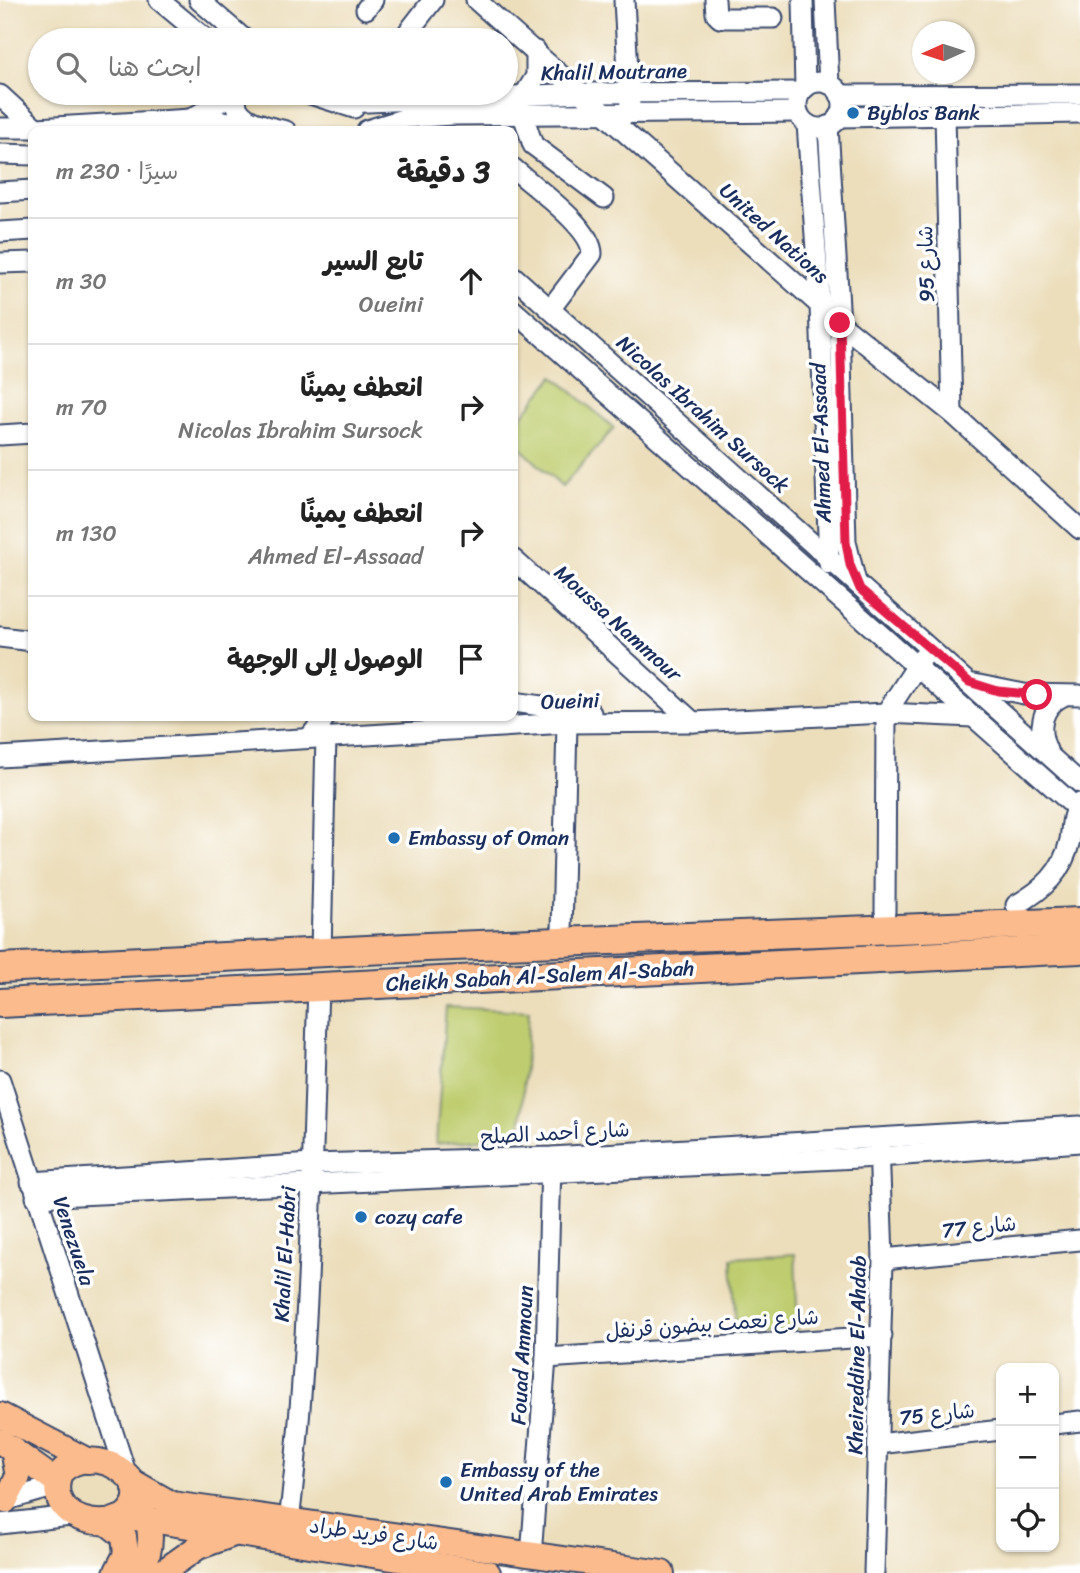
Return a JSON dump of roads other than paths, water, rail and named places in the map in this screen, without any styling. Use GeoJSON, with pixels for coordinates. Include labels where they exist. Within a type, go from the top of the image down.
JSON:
{"type":"FeatureCollection","features":[{"type":"Feature","properties":{"kind":"highway"},"geometry":{"type":"LineString","coordinates":[[427,947],[562,932],[1080,903]]}},
{"type":"Feature","properties":{"kind":"highway","name":"Cheikh Sabah Al-Salem Al-Sabah"},"geometry":{"type":"LineString","coordinates":[[3,967],[427,947],[1080,922]]}},
{"type":"Feature","properties":{"kind":"highway","name":"Cheikh Sabah Al-Salem Al-Sabah"},"geometry":{"type":"LineString","coordinates":[[0,1003],[1080,949]]}},
{"type":"Feature","properties":{"kind":"highway"},"geometry":{"type":"LineString","coordinates":[[427,981],[612,986],[1080,965]]}},
{"type":"Feature","properties":{"kind":"main road","name":"شارع فريد طراد"},"geometry":{"type":"LineString","coordinates":[[0,1415],[91,1461],[114,1465],[125,1499],[662,1573]]}},
{"type":"Feature","properties":{"kind":"main road"},"geometry":{"type":"LineString","coordinates":[[7,1445],[56,1484],[62,1506],[71,1516],[125,1499]]}},
{"type":"Feature","properties":{"kind":"main road"},"geometry":{"type":"LineString","coordinates":[[2,1509],[18,1477],[7,1445]]}},
{"type":"Feature","properties":{"kind":"main road"},"geometry":{"type":"LineString","coordinates":[[56,1484],[65,1468],[91,1461]]}},
{"type":"Feature","properties":{"kind":"main road"},"geometry":{"type":"LineString","coordinates":[[125,1499],[149,1521],[150,1549],[140,1573]]}},
{"type":"Feature","properties":{"kind":"main road"},"geometry":{"type":"LineString","coordinates":[[116,1573],[126,1554],[125,1499]]}},
{"type":"Feature","properties":{"kind":"main road","name":"شارع فريد طراد"},"geometry":{"type":"LineString","coordinates":[[149,1521],[488,1573]]}},
{"type":"Feature","properties":{"kind":"main road"},"geometry":{"type":"LineString","coordinates":[[168,1571],[198,1547],[234,1534]]}},
{"type":"Feature","properties":{"kind":"street"},"geometry":{"type":"LineString","coordinates":[[159,0],[193,28]]}},
{"type":"Feature","properties":{"kind":"street"},"geometry":{"type":"LineString","coordinates":[[199,0],[228,28]]}},
{"type":"Feature","properties":{"kind":"street"},"geometry":{"type":"LineString","coordinates":[[411,28],[433,0]]}},
{"type":"Feature","properties":{"kind":"street","name":"United Nations"},"geometry":{"type":"LineString","coordinates":[[475,0],[508,28]]}},
{"type":"Feature","properties":{"kind":"street"},"geometry":{"type":"LineString","coordinates":[[624,0],[630,136]]}},
{"type":"Feature","properties":{"kind":"street"},"geometry":{"type":"LineString","coordinates":[[715,0],[716,14],[720,18],[772,18]]}},
{"type":"Feature","properties":{"kind":"street","name":"Ahmed El-Assaad"},"geometry":{"type":"LineString","coordinates":[[803,0],[803,104],[820,305],[830,558],[828,586]]}},
{"type":"Feature","properties":{"kind":"street"},"geometry":{"type":"LineString","coordinates":[[825,0],[834,90],[842,106],[834,122]]}},
{"type":"Feature","properties":{"kind":"street","name":"United Nations"},"geometry":{"type":"LineString","coordinates":[[518,36],[583,93],[601,114],[630,136],[840,323],[952,413],[1080,529]]}},
{"type":"Feature","properties":{"kind":"street"},"geometry":{"type":"LineString","coordinates":[[536,51],[536,76],[523,106],[533,145],[604,198]]}},
{"type":"Feature","properties":{"kind":"street"},"geometry":{"type":"LineString","coordinates":[[1080,94],[834,90],[816,83],[803,104],[817,128],[834,122],[945,114],[1080,113]]}},
{"type":"Feature","properties":{"kind":"street","name":"Khalil Moutrane"},"geometry":{"type":"LineString","coordinates":[[380,126],[420,117],[523,106],[583,93],[803,104]]}},
{"type":"Feature","properties":{"kind":"street"},"geometry":{"type":"LineString","coordinates":[[0,95],[34,126]]}},
{"type":"Feature","properties":{"kind":"street","name":"Khalil Moutrane"},"geometry":{"type":"LineString","coordinates":[[463,105],[523,106],[601,114],[630,114],[803,104]]}},
{"type":"Feature","properties":{"kind":"street"},"geometry":{"type":"LineString","coordinates":[[191,119],[216,105]]}},
{"type":"Feature","properties":{"kind":"street"},"geometry":{"type":"LineString","coordinates":[[237,105],[239,112],[261,124]]}},
{"type":"Feature","properties":{"kind":"street"},"geometry":{"type":"LineString","coordinates":[[347,105],[363,114],[366,126]]}},
{"type":"Feature","properties":{"kind":"street","name":"شارع 95"},"geometry":{"type":"LineString","coordinates":[[945,114],[952,413]]}},
{"type":"Feature","properties":{"kind":"street"},"geometry":{"type":"LineString","coordinates":[[105,126],[191,119],[268,126]]}},
{"type":"Feature","properties":{"kind":"street","name":"Ahmed El-Assaad"},"geometry":{"type":"LineString","coordinates":[[834,122],[846,542],[850,565],[860,589]]}},
{"type":"Feature","properties":{"kind":"street"},"geometry":{"type":"LineString","coordinates":[[0,128],[28,129]]}},
{"type":"Feature","properties":{"kind":"street"},"geometry":{"type":"LineString","coordinates":[[0,154],[28,155]]}},
{"type":"Feature","properties":{"kind":"street"},"geometry":{"type":"LineString","coordinates":[[518,172],[583,229],[593,246],[592,254],[551,308]]}},
{"type":"Feature","properties":{"kind":"street"},"geometry":{"type":"LineString","coordinates":[[0,191],[28,190]]}},
{"type":"Feature","properties":{"kind":"street"},"geometry":{"type":"LineString","coordinates":[[0,232],[28,230]]}},
{"type":"Feature","properties":{"kind":"street"},"geometry":{"type":"LineString","coordinates":[[0,263],[28,262]]}},
{"type":"Feature","properties":{"kind":"street","name":"Nicolas Ibrahim Sursock"},"geometry":{"type":"LineString","coordinates":[[518,280],[830,558],[860,589],[1047,750],[1080,783]]}},
{"type":"Feature","properties":{"kind":"street"},"geometry":{"type":"LineString","coordinates":[[518,314],[828,586],[915,667],[1079,807],[1068,847],[1052,879],[1041,891],[1016,905]]}},
{"type":"Feature","properties":{"kind":"street"},"geometry":{"type":"LineString","coordinates":[[0,435],[28,433]]}},
{"type":"Feature","properties":{"kind":"street","name":"Moussa Nammour"},"geometry":{"type":"LineString","coordinates":[[518,564],[693,722]]}},
{"type":"Feature","properties":{"kind":"street"},"geometry":{"type":"LineString","coordinates":[[0,637],[28,640]]}},
{"type":"Feature","properties":{"kind":"street"},"geometry":{"type":"LineString","coordinates":[[885,912],[886,713],[929,649]]}},
{"type":"Feature","properties":{"kind":"street"},"geometry":{"type":"LineString","coordinates":[[969,682],[998,691],[1071,696]]}},
{"type":"Feature","properties":{"kind":"street"},"geometry":{"type":"LineString","coordinates":[[1047,750],[1042,734],[1043,717],[1049,706],[1071,696]]}},
{"type":"Feature","properties":{"kind":"street"},"geometry":{"type":"LineString","coordinates":[[518,703],[658,722]]}},
{"type":"Feature","properties":{"kind":"street","name":"Oueini"},"geometry":{"type":"LineString","coordinates":[[0,757],[567,723],[693,722],[886,713],[973,717]]}},
{"type":"Feature","properties":{"kind":"street"},"geometry":{"type":"LineString","coordinates":[[321,952],[318,736],[324,721]]}},
{"type":"Feature","properties":{"kind":"street"},"geometry":{"type":"LineString","coordinates":[[562,932],[567,723]]}},
{"type":"Feature","properties":{"kind":"street","name":"Khalil El-Habri"},"geometry":{"type":"LineString","coordinates":[[289,1522],[296,1457],[312,1184],[318,987]]}},
{"type":"Feature","properties":{"kind":"street","name":"Venezuela"},"geometry":{"type":"LineString","coordinates":[[0,1080],[107,1415],[125,1499]]}},
{"type":"Feature","properties":{"kind":"street","name":"شارع أحمد الصلح"},"geometry":{"type":"LineString","coordinates":[[880,1147],[1080,1126]]}},
{"type":"Feature","properties":{"kind":"street","name":"شارع أحمد الصلح"},"geometry":{"type":"LineString","coordinates":[[34,1189],[312,1184],[551,1165],[880,1147],[1080,1142]]}},
{"type":"Feature","properties":{"kind":"street","name":"Kheireddine El-Ahdab"},"geometry":{"type":"LineString","coordinates":[[874,1573],[883,1259],[880,1147]]}},
{"type":"Feature","properties":{"kind":"street","name":"شارع أحمد الصلح"},"geometry":{"type":"LineString","coordinates":[[34,1189],[312,1164],[551,1165]]}},
{"type":"Feature","properties":{"kind":"street","name":"Fouad Ammoun"},"geometry":{"type":"LineString","coordinates":[[531,1556],[546,1358],[551,1165]]}},
{"type":"Feature","properties":{"kind":"street","name":"شارع 77"},"geometry":{"type":"LineString","coordinates":[[883,1259],[1080,1240]]}},
{"type":"Feature","properties":{"kind":"street","name":"شارع نعمت بيضون قرنفل"},"geometry":{"type":"LineString","coordinates":[[546,1358],[881,1336]]}},
{"type":"Feature","properties":{"kind":"street","name":"Venezuela"},"geometry":{"type":"LineString","coordinates":[[91,1461],[106,1439],[107,1415]]}},
{"type":"Feature","properties":{"kind":"street"},"geometry":{"type":"LineString","coordinates":[[1059,1423],[1080,1421]]}},
{"type":"Feature","properties":{"kind":"street","name":"شارع 75"},"geometry":{"type":"LineString","coordinates":[[878,1444],[996,1431]]}},
{"type":"Feature","properties":{"kind":"street"},"geometry":{"type":"LineString","coordinates":[[2,1509],[56,1484]]}},
{"type":"Feature","properties":{"kind":"street"},"geometry":{"type":"LineString","coordinates":[[2,1509],[71,1516]]}},
{"type":"Feature","properties":{"kind":"place","name":"Byblos Bank"},"geometry":{"type":"Point","coordinates":[853,113]}},
{"type":"Feature","properties":{"kind":"place","name":"Embassy of Oman"},"geometry":{"type":"Point","coordinates":[394,838]}},
{"type":"Feature","properties":{"kind":"place","name":"cozy cafe"},"geometry":{"type":"Point","coordinates":[361,1217]}},
{"type":"Feature","properties":{"kind":"place","name":"Embassy of the United Arab Emirates"},"geometry":{"type":"Point","coordinates":[446,1482]}}]}
